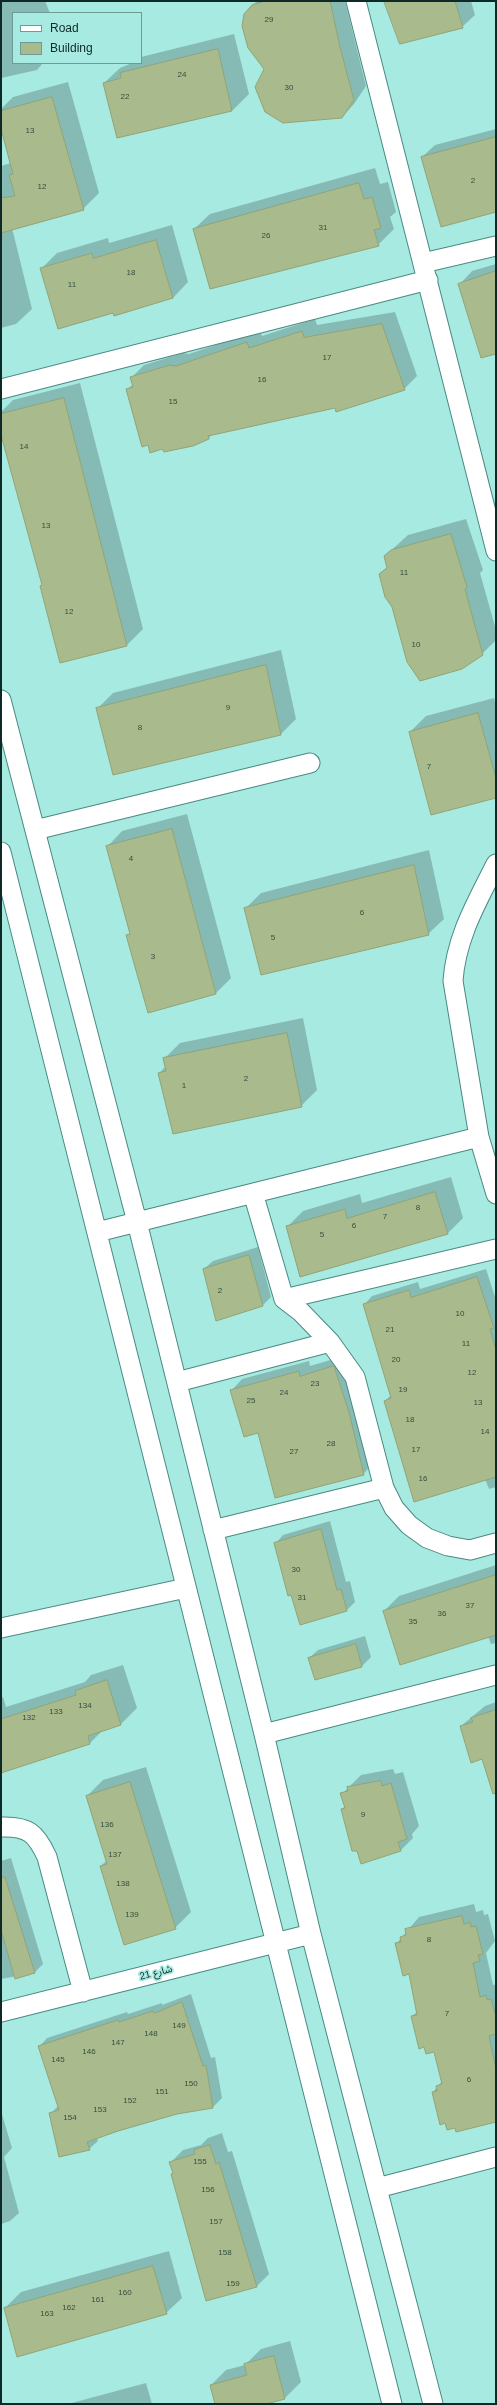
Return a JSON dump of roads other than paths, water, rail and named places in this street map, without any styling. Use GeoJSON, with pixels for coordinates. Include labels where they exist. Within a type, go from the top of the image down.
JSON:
{"type":"FeatureCollection","features":[{"type":"Feature","properties":{"kind":"street"},"geometry":{"type":"LineString","coordinates":[[356,1],[496,551]]}},
{"type":"Feature","properties":{"kind":"street"},"geometry":{"type":"LineString","coordinates":[[1,389],[426,272],[496,246]]}},
{"type":"Feature","properties":{"kind":"street"},"geometry":{"type":"LineString","coordinates":[[2,706],[137,1222],[264,1734],[311,1934],[433,2404]]}},
{"type":"Feature","properties":{"kind":"street"},"geometry":{"type":"LineString","coordinates":[[35,830],[310,762]]}},
{"type":"Feature","properties":{"kind":"street"},"geometry":{"type":"LineString","coordinates":[[1,852],[5,882],[97,1232],[392,2404]]}},
{"type":"Feature","properties":{"kind":"street"},"geometry":{"type":"LineString","coordinates":[[496,864],[462,932],[453,973],[454,994],[479,1137],[496,1194]]}},
{"type":"Feature","properties":{"kind":"street"},"geometry":{"type":"LineString","coordinates":[[97,1232],[479,1137]]}},
{"type":"Feature","properties":{"kind":"street"},"geometry":{"type":"LineString","coordinates":[[253,1193],[284,1299],[316,1326],[330,1342],[354,1377],[384,1488],[394,1508],[409,1525],[427,1538],[448,1546],[470,1550],[496,1543]]}},
{"type":"Feature","properties":{"kind":"street"},"geometry":{"type":"LineString","coordinates":[[284,1299],[496,1249]]}},
{"type":"Feature","properties":{"kind":"street"},"geometry":{"type":"LineString","coordinates":[[176,1382],[330,1342]]}},
{"type":"Feature","properties":{"kind":"street"},"geometry":{"type":"LineString","coordinates":[[213,1530],[384,1488]]}},
{"type":"Feature","properties":{"kind":"street"},"geometry":{"type":"LineString","coordinates":[[1,1628],[186,1588]]}},
{"type":"Feature","properties":{"kind":"street"},"geometry":{"type":"LineString","coordinates":[[264,1734],[496,1675]]}},
{"type":"Feature","properties":{"kind":"street"},"geometry":{"type":"LineString","coordinates":[[1,1827],[20,1826],[38,1838],[47,1857],[83,1992]]}},
{"type":"Feature","properties":{"kind":"street","name":"شارع 21"},"geometry":{"type":"LineString","coordinates":[[1,2012],[311,1934]]}},
{"type":"Feature","properties":{"kind":"street"},"geometry":{"type":"LineString","coordinates":[[377,2188],[496,2157]]}}]}
